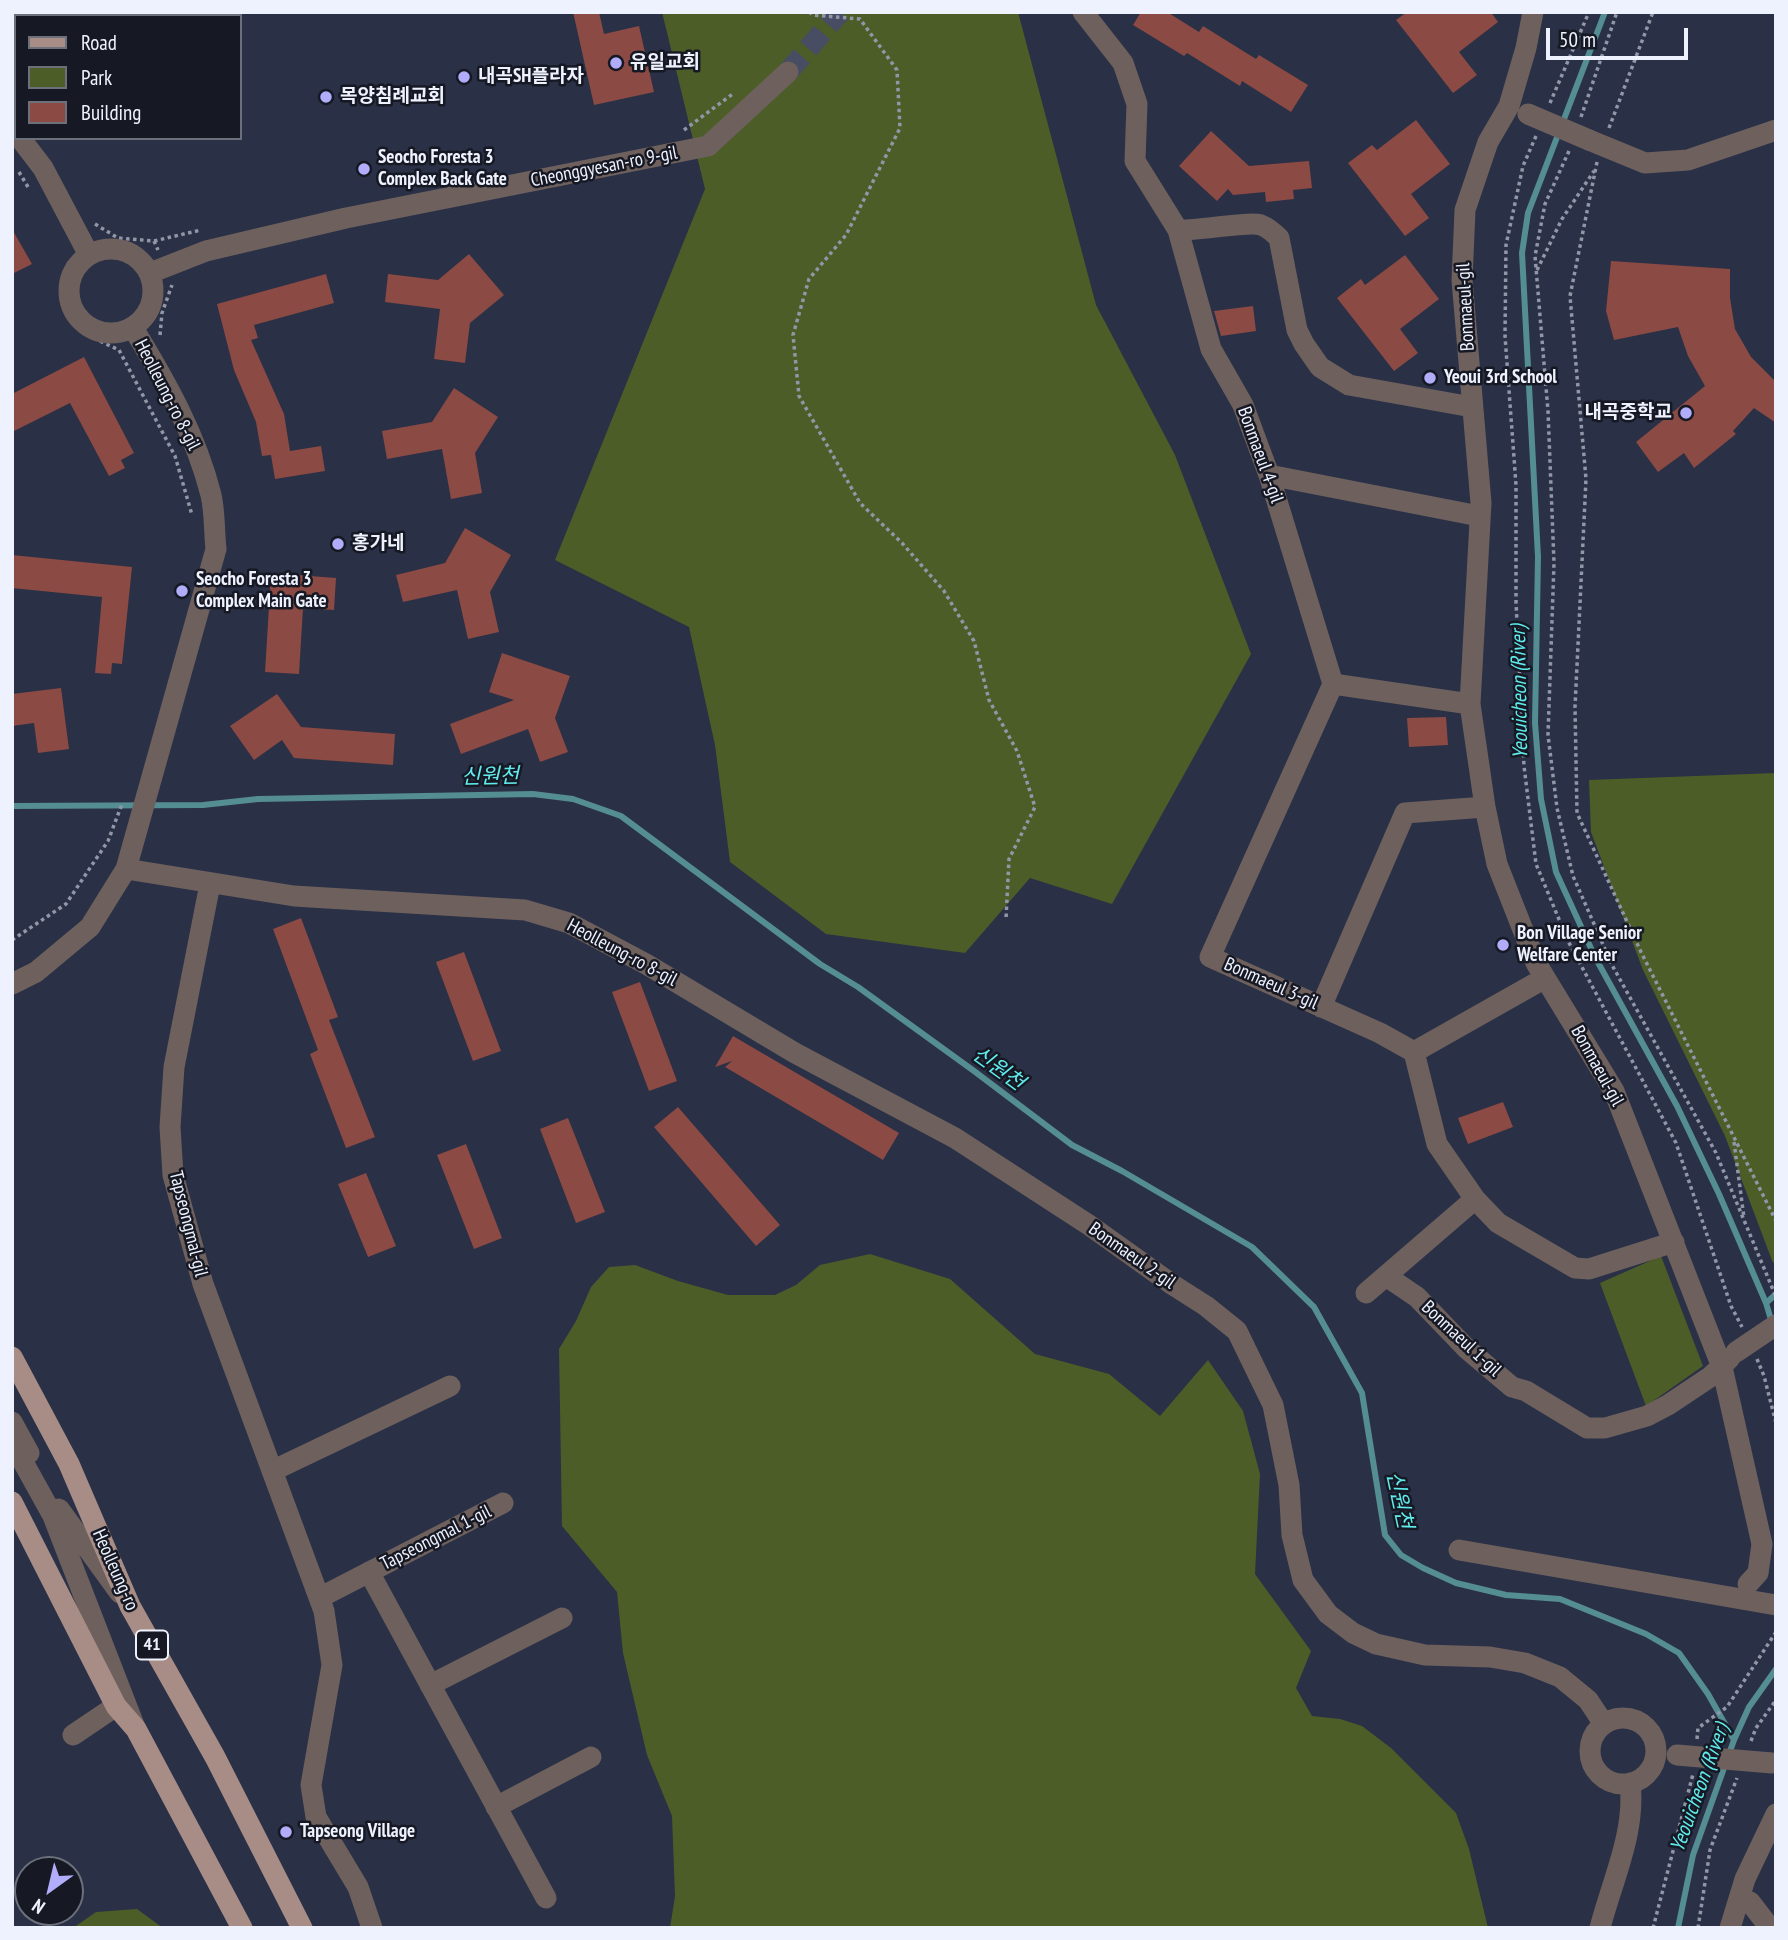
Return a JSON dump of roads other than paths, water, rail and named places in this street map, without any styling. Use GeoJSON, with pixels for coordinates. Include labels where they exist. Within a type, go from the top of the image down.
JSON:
{"type":"FeatureCollection","features":[{"type":"Feature","properties":{"kind":"main road","name":"Heolleung-ro"},"geometry":{"type":"LineString","coordinates":[[12,1357],[69,1464],[130,1606],[215,1757],[302,1928]]}},
{"type":"Feature","properties":{"kind":"main road"},"geometry":{"type":"LineString","coordinates":[[12,1502],[116,1706],[136,1728],[242,1928]]}},
{"type":"Feature","properties":{"kind":"street"},"geometry":{"type":"LineString","coordinates":[[1083,12],[1123,63],[1137,104],[1135,161],[1178,230],[1195,231],[1259,224],[1271,230],[1279,238],[1297,330],[1320,367],[1349,385],[1472,407]]}},
{"type":"Feature","properties":{"kind":"street","name":"Bonmaeul-gil"},"geometry":{"type":"LineString","coordinates":[[1533,12],[1526,48],[1530,116],[1488,142],[1465,210],[1462,280],[1481,503],[1470,704],[1485,807],[1497,864],[1541,980],[1614,1091],[1674,1242],[1737,1357],[1762,1545],[1758,1573],[1760,1596]]}},
{"type":"Feature","properties":{"kind":"street","name":"Cheonggyesan-ro 9-gil"},"geometry":{"type":"LineString","coordinates":[[150,273],[206,251],[346,218],[708,146],[788,72]]}},
{"type":"Feature","properties":{"kind":"street"},"geometry":{"type":"LineString","coordinates":[[1530,116],[1588,143],[1645,163],[1688,160],[1776,130]]}},
{"type":"Feature","properties":{"kind":"street"},"geometry":{"type":"LineString","coordinates":[[22,140],[43,168],[80,254],[70,279],[68,293],[74,313],[89,329],[102,334],[116,334],[133,328],[148,309],[153,295],[150,273],[141,259],[129,251],[115,248],[80,254]]}},
{"type":"Feature","properties":{"kind":"street","name":"Bonmaeul 4-gil"},"geometry":{"type":"LineString","coordinates":[[1178,230],[1211,349],[1243,405],[1269,475],[1333,684]]}},
{"type":"Feature","properties":{"kind":"street","name":"Heolleung-ro 8-gil"},"geometry":{"type":"LineString","coordinates":[[12,984],[36,972],[90,927],[126,869],[216,549],[211,496],[191,434],[133,328]]}},
{"type":"Feature","properties":{"kind":"street"},"geometry":{"type":"LineString","coordinates":[[1269,475],[1479,516]]}},
{"type":"Feature","properties":{"kind":"street"},"geometry":{"type":"LineString","coordinates":[[1333,684],[1470,704]]}},
{"type":"Feature","properties":{"kind":"street","name":"Bonmaeul 3-gil"},"geometry":{"type":"LineString","coordinates":[[1333,684],[1210,957],[1380,1033],[1414,1052]]}},
{"type":"Feature","properties":{"kind":"street"},"geometry":{"type":"LineString","coordinates":[[1321,1007],[1405,813],[1485,807]]}},
{"type":"Feature","properties":{"kind":"street","name":"Heolleung-ro 8-gil"},"geometry":{"type":"LineString","coordinates":[[126,869],[294,896],[525,910],[569,923],[646,964],[795,1053],[955,1138],[991,1163]]}},
{"type":"Feature","properties":{"kind":"street","name":"Tapseongmal-gil"},"geometry":{"type":"LineString","coordinates":[[209,884],[174,1067],[170,1127],[173,1175],[203,1284],[324,1611],[331,1665],[311,1785],[316,1817],[358,1887],[372,1928]]}},
{"type":"Feature","properties":{"kind":"street"},"geometry":{"type":"LineString","coordinates":[[1541,980],[1414,1052],[1437,1144],[1475,1199],[1498,1223],[1575,1268],[1589,1269],[1674,1242]]}},
{"type":"Feature","properties":{"kind":"street","name":"Bonmaeul 2-gil"},"geometry":{"type":"LineString","coordinates":[[991,1163],[1089,1225],[1206,1306],[1237,1331],[1273,1405],[1289,1485],[1292,1535],[1303,1580],[1328,1614],[1353,1633],[1376,1644],[1425,1655],[1490,1657],[1525,1663],[1560,1677],[1588,1700],[1604,1724]]}},
{"type":"Feature","properties":{"kind":"street"},"geometry":{"type":"LineString","coordinates":[[1366,1293],[1475,1199]]}},
{"type":"Feature","properties":{"kind":"street","name":"Bonmaeul 1-gil"},"geometry":{"type":"LineString","coordinates":[[1386,1276],[1416,1297],[1466,1349],[1512,1387],[1526,1391],[1587,1428],[1605,1428],[1647,1416],[1668,1405],[1737,1357],[1776,1325]]}},
{"type":"Feature","properties":{"kind":"street"},"geometry":{"type":"LineString","coordinates":[[272,1471],[450,1386]]}},
{"type":"Feature","properties":{"kind":"street"},"geometry":{"type":"LineString","coordinates":[[12,1422],[64,1517],[130,1606]]}},
{"type":"Feature","properties":{"kind":"street"},"geometry":{"type":"LineString","coordinates":[[12,1442],[53,1516],[136,1728]]}},
{"type":"Feature","properties":{"kind":"street","name":"Tapseongmal 1-gil"},"geometry":{"type":"LineString","coordinates":[[319,1598],[503,1503]]}},
{"type":"Feature","properties":{"kind":"street"},"geometry":{"type":"LineString","coordinates":[[1459,1550],[1760,1596]]}},
{"type":"Feature","properties":{"kind":"street","name":"Tapseongmal 1-gil"},"geometry":{"type":"LineString","coordinates":[[369,1572],[546,1898]]}},
{"type":"Feature","properties":{"kind":"street"},"geometry":{"type":"LineString","coordinates":[[430,1685],[562,1618]]}},
{"type":"Feature","properties":{"kind":"street"},"geometry":{"type":"LineString","coordinates":[[73,1735],[116,1706]]}},
{"type":"Feature","properties":{"kind":"street"},"geometry":{"type":"LineString","coordinates":[[1676,1759],[1636,1720],[1614,1719],[1604,1724],[1591,1742],[1592,1763],[1606,1780],[1616,1783],[1630,1783],[1676,1759],[1774,1763]]}},
{"type":"Feature","properties":{"kind":"street"},"geometry":{"type":"LineString","coordinates":[[496,1807],[591,1757]]}},
{"type":"Feature","properties":{"kind":"street"},"geometry":{"type":"LineString","coordinates":[[1600,1928],[1629,1824],[1632,1804],[1630,1783]]}},
{"type":"Feature","properties":{"kind":"street"},"geometry":{"type":"LineString","coordinates":[[1730,1928],[1745,1879],[1776,1814]]}},
{"type":"Feature","properties":{"kind":"street"},"geometry":{"type":"LineString","coordinates":[[1739,1899],[1750,1902],[1770,1928]]}},
{"type":"Feature","properties":{"kind":"waterway","name":"Yeouicheon (River)"},"geometry":{"type":"LineString","coordinates":[[1605,12],[1528,213],[1522,253],[1538,557],[1535,723],[1541,799],[1556,872],[1595,957],[1677,1106],[1719,1194],[1772,1323]]}},
{"type":"Feature","properties":{"kind":"waterway","name":"신원천"},"geometry":{"type":"LineString","coordinates":[[12,806],[203,805],[258,799],[533,794],[573,799],[621,816],[820,964],[858,987],[1072,1145],[1252,1247],[1314,1307],[1362,1393],[1385,1535],[1401,1555],[1456,1583],[1506,1595],[1560,1599],[1646,1634],[1679,1653],[1708,1694],[1734,1740]]}},
{"type":"Feature","properties":{"kind":"waterway"},"geometry":{"type":"LineString","coordinates":[[1766,1303],[1776,1294]]}},
{"type":"Feature","properties":{"kind":"waterway","name":"Yeouicheon (River)"},"geometry":{"type":"LineString","coordinates":[[1678,1928],[1693,1855],[1734,1740],[1749,1707],[1776,1669]]}},
{"type":"Feature","properties":{"kind":"tunnel"},"geometry":{"type":"LineString","coordinates":[[788,72],[840,12]]}},
{"type":"Feature","properties":{"kind":"place","name":"유일교회"},"geometry":{"type":"Point","coordinates":[616,63]}},
{"type":"Feature","properties":{"kind":"place","name":"내곡SH플라자"},"geometry":{"type":"Point","coordinates":[464,77]}},
{"type":"Feature","properties":{"kind":"place","name":"목양침례교회"},"geometry":{"type":"Point","coordinates":[326,97]}},
{"type":"Feature","properties":{"kind":"place","name":"Seocho Foresta 3 Complex Back Gate"},"geometry":{"type":"Point","coordinates":[364,169]}},
{"type":"Feature","properties":{"kind":"place","name":"Yeoui 3rd School"},"geometry":{"type":"Point","coordinates":[1430,378]}},
{"type":"Feature","properties":{"kind":"place","name":"내곡중학교"},"geometry":{"type":"Point","coordinates":[1686,413]}},
{"type":"Feature","properties":{"kind":"place","name":"홍가네"},"geometry":{"type":"Point","coordinates":[338,544]}},
{"type":"Feature","properties":{"kind":"place","name":"Seocho Foresta 3 Complex Main Gate"},"geometry":{"type":"Point","coordinates":[182,591]}},
{"type":"Feature","properties":{"kind":"place","name":"Bon Village Senior Welfare Center"},"geometry":{"type":"Point","coordinates":[1503,945]}},
{"type":"Feature","properties":{"kind":"place","name":"Tapseong Village"},"geometry":{"type":"Point","coordinates":[286,1832]}}]}
